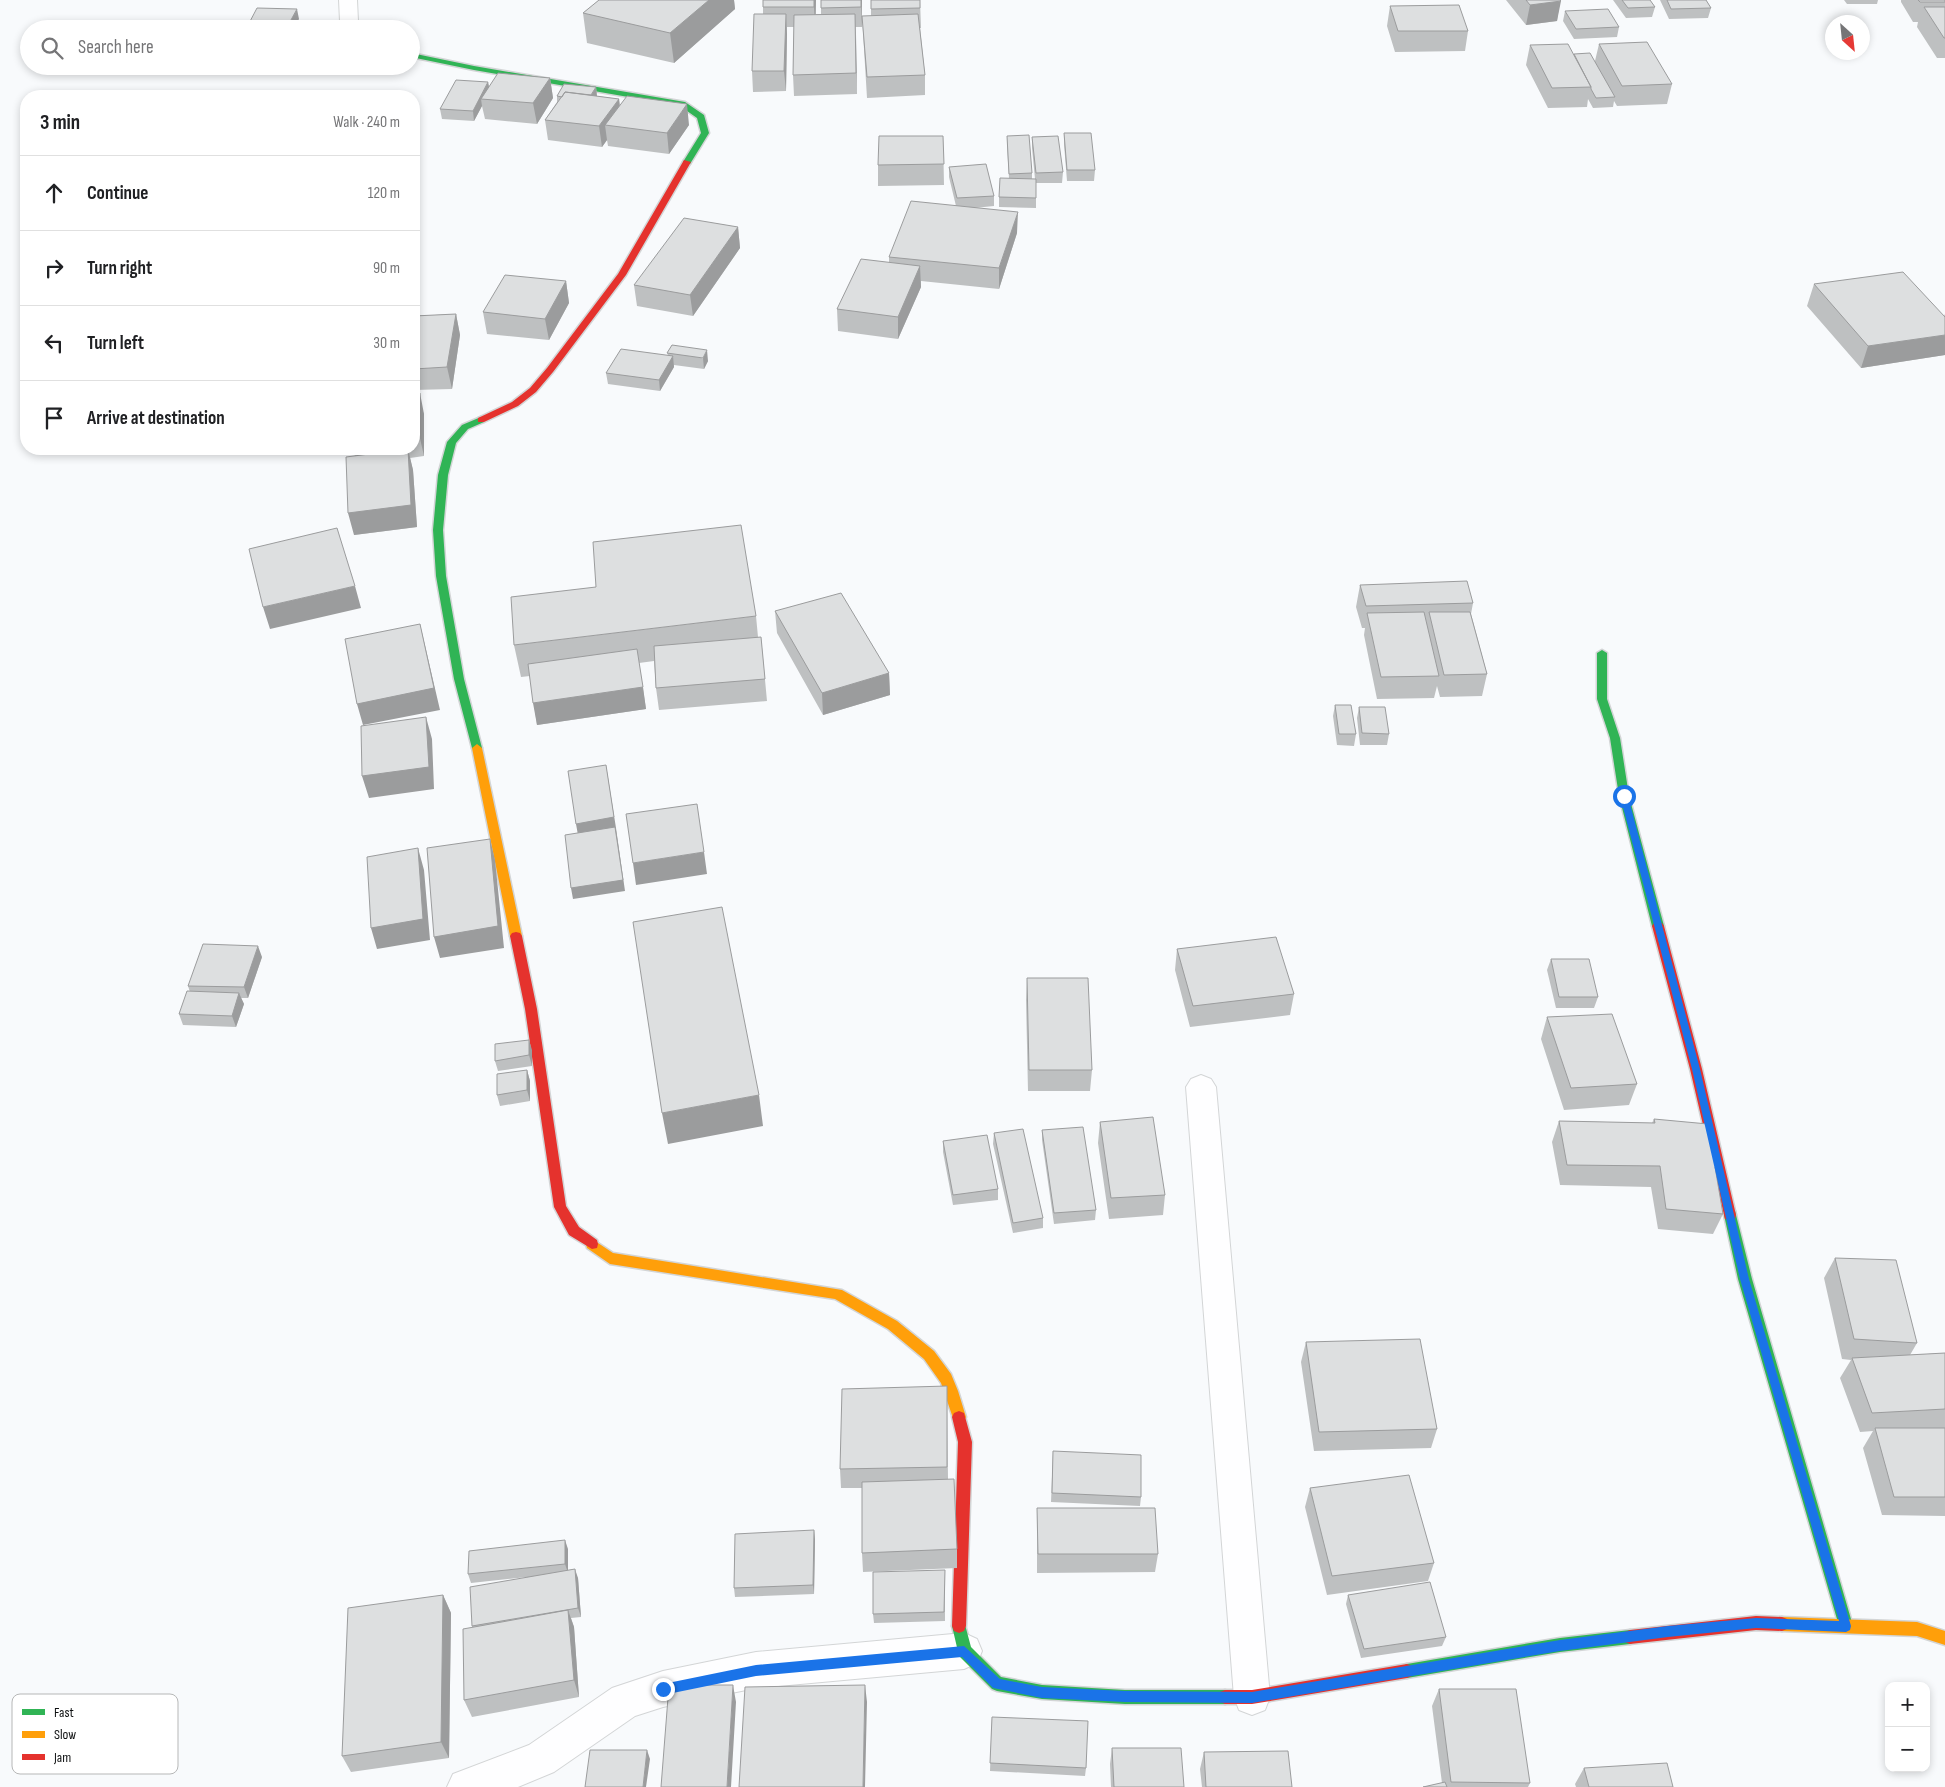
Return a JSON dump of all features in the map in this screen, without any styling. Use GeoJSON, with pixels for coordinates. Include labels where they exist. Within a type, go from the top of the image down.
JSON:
{"type":"FeatureCollection","features":[{"type":"Feature","properties":{"kind":"street"},"geometry":{"type":"LineString","coordinates":[[348,0],[349,20]]}},
{"type":"Feature","properties":{"kind":"street"},"geometry":{"type":"LineString","coordinates":[[420,57],[682,104],[701,117],[705,133],[664,199],[638,249],[622,275],[550,370],[533,390],[515,404],[466,427],[452,442],[442,475],[438,530],[441,576],[459,679],[484,775],[531,1009],[560,1207],[574,1231],[610,1258],[837,1294],[870,1310],[913,1340],[940,1368],[955,1399],[965,1442],[958,1622],[964,1651],[997,1684],[1042,1692],[1125,1697],[1252,1697],[1560,1645],[1756,1623],[1917,1629],[1945,1638]]}},
{"type":"Feature","properties":{"kind":"street"},"geometry":{"type":"LineString","coordinates":[[1602,653],[1602,699],[1615,738],[1624,796],[1696,1069],[1744,1279],[1846,1626]]}},
{"type":"Feature","properties":{"kind":"street"},"geometry":{"type":"LineString","coordinates":[[1202,1088],[1252,1697]]}},
{"type":"Feature","properties":{"kind":"street"},"geometry":{"type":"LineString","coordinates":[[466,1787],[541,1759],[625,1700],[663,1689],[756,1670],[964,1651]]}},
{"type":"Feature","properties":{"kind":"building"},"geometry":{"type":"Polygon","coordinates":[[[599,0],[709,0],[670,33],[583,13],[599,0]]]}},
{"type":"Feature","properties":{"kind":"building"},"geometry":{"type":"Polygon","coordinates":[[[763,0],[814,0],[814,7],[763,7],[763,0]]]}},
{"type":"Feature","properties":{"kind":"building"},"geometry":{"type":"Polygon","coordinates":[[[821,0],[861,0],[861,7],[821,8],[821,0]]]}},
{"type":"Feature","properties":{"kind":"building"},"geometry":{"type":"Polygon","coordinates":[[[871,0],[920,0],[920,8],[871,9],[871,0]]]}},
{"type":"Feature","properties":{"kind":"building"},"geometry":{"type":"Polygon","coordinates":[[[1526,0],[1560,0],[1561,1],[1530,5],[1526,0]]]}},
{"type":"Feature","properties":{"kind":"building"},"geometry":{"type":"Polygon","coordinates":[[[1622,0],[1650,0],[1655,7],[1628,8],[1622,0]]]}},
{"type":"Feature","properties":{"kind":"building"},"geometry":{"type":"Polygon","coordinates":[[[1667,0],[1706,0],[1711,8],[1671,9],[1667,0]]]}},
{"type":"Feature","properties":{"kind":"building"},"geometry":{"type":"Polygon","coordinates":[[[1918,0],[1945,0],[1945,2],[1920,2],[1918,0]]]}},
{"type":"Feature","properties":{"kind":"building"},"geometry":{"type":"Polygon","coordinates":[[[1459,5],[1468,31],[1398,31],[1390,6],[1459,5]]]}},
{"type":"Feature","properties":{"kind":"building"},"geometry":{"type":"Polygon","coordinates":[[[1924,7],[1945,7],[1945,38],[1944,38],[1924,7]]]}},
{"type":"Feature","properties":{"kind":"building"},"geometry":{"type":"Polygon","coordinates":[[[257,8],[297,9],[291,20],[251,20],[257,8]]]}},
{"type":"Feature","properties":{"kind":"building"},"geometry":{"type":"Polygon","coordinates":[[[1608,9],[1619,27],[1576,29],[1565,11],[1608,9]]]}},
{"type":"Feature","properties":{"kind":"building"},"geometry":{"type":"Polygon","coordinates":[[[754,14],[786,14],[784,71],[752,71],[754,14]]]}},
{"type":"Feature","properties":{"kind":"building"},"geometry":{"type":"Polygon","coordinates":[[[855,14],[856,73],[793,75],[794,15],[855,14]]]}},
{"type":"Feature","properties":{"kind":"building"},"geometry":{"type":"Polygon","coordinates":[[[918,14],[925,75],[867,77],[862,16],[918,14]]]}},
{"type":"Feature","properties":{"kind":"building"},"geometry":{"type":"Polygon","coordinates":[[[1647,42],[1672,84],[1622,86],[1599,44],[1647,42]]]}},
{"type":"Feature","properties":{"kind":"building"},"geometry":{"type":"Polygon","coordinates":[[[1568,44],[1591,87],[1552,88],[1530,45],[1568,44]]]}},
{"type":"Feature","properties":{"kind":"building"},"geometry":{"type":"Polygon","coordinates":[[[1590,53],[1615,97],[1596,98],[1574,54],[1590,53]]]}},
{"type":"Feature","properties":{"kind":"building"},"geometry":{"type":"Polygon","coordinates":[[[498,73],[550,78],[533,103],[481,99],[498,73]]]}},
{"type":"Feature","properties":{"kind":"building"},"geometry":{"type":"Polygon","coordinates":[[[456,80],[488,82],[473,111],[440,109],[456,80]]]}},
{"type":"Feature","properties":{"kind":"building"},"geometry":{"type":"Polygon","coordinates":[[[564,84],[596,87],[591,95],[565,92],[562,97],[557,96],[564,84]]]}},
{"type":"Feature","properties":{"kind":"building"},"geometry":{"type":"Polygon","coordinates":[[[565,92],[619,99],[599,126],[545,120],[565,92]]]}},
{"type":"Feature","properties":{"kind":"building"},"geometry":{"type":"Polygon","coordinates":[[[627,96],[687,104],[667,133],[605,125],[627,96]]]}},
{"type":"Feature","properties":{"kind":"building"},"geometry":{"type":"Polygon","coordinates":[[[1064,133],[1091,133],[1095,170],[1067,170],[1064,133]]]}},
{"type":"Feature","properties":{"kind":"building"},"geometry":{"type":"Polygon","coordinates":[[[1029,135],[1032,173],[1009,174],[1007,136],[1029,135]]]}},
{"type":"Feature","properties":{"kind":"building"},"geometry":{"type":"Polygon","coordinates":[[[879,136],[943,136],[944,164],[878,165],[879,136]]]}},
{"type":"Feature","properties":{"kind":"building"},"geometry":{"type":"Polygon","coordinates":[[[1058,136],[1063,172],[1036,173],[1032,137],[1058,136]]]}},
{"type":"Feature","properties":{"kind":"building"},"geometry":{"type":"Polygon","coordinates":[[[986,164],[994,196],[957,198],[949,167],[986,164]]]}},
{"type":"Feature","properties":{"kind":"building"},"geometry":{"type":"Polygon","coordinates":[[[1000,178],[1036,179],[1036,198],[999,197],[1000,178]]]}},
{"type":"Feature","properties":{"kind":"building"},"geometry":{"type":"Polygon","coordinates":[[[911,201],[1018,212],[999,268],[889,257],[911,201]]]}},
{"type":"Feature","properties":{"kind":"building"},"geometry":{"type":"Polygon","coordinates":[[[684,218],[738,227],[690,295],[634,285],[684,218]]]}},
{"type":"Feature","properties":{"kind":"building"},"geometry":{"type":"Polygon","coordinates":[[[861,259],[920,266],[898,317],[837,309],[861,259]]]}},
{"type":"Feature","properties":{"kind":"building"},"geometry":{"type":"Polygon","coordinates":[[[1903,272],[1945,317],[1945,335],[1868,346],[1814,284],[1903,272]]]}},
{"type":"Feature","properties":{"kind":"building"},"geometry":{"type":"Polygon","coordinates":[[[505,275],[566,281],[545,319],[483,312],[505,275]]]}},
{"type":"Feature","properties":{"kind":"building"},"geometry":{"type":"Polygon","coordinates":[[[456,314],[447,367],[420,369],[420,316],[456,314]]]}},
{"type":"Feature","properties":{"kind":"building"},"geometry":{"type":"Polygon","coordinates":[[[672,345],[707,350],[703,358],[667,353],[672,345]]]}},
{"type":"Feature","properties":{"kind":"building"},"geometry":{"type":"Polygon","coordinates":[[[621,349],[673,356],[659,380],[606,373],[621,349]]]}},
{"type":"Feature","properties":{"kind":"building"},"geometry":{"type":"Polygon","coordinates":[[[362,455],[408,455],[411,505],[348,513],[346,457],[362,455]]]}},
{"type":"Feature","properties":{"kind":"building"},"geometry":{"type":"Polygon","coordinates":[[[741,525],[756,616],[514,645],[511,597],[596,587],[593,542],[741,525]]]}},
{"type":"Feature","properties":{"kind":"building"},"geometry":{"type":"Polygon","coordinates":[[[337,528],[355,586],[263,607],[249,549],[337,528]]]}},
{"type":"Feature","properties":{"kind":"building"},"geometry":{"type":"Polygon","coordinates":[[[1467,581],[1473,603],[1366,606],[1360,585],[1467,581]]]}},
{"type":"Feature","properties":{"kind":"building"},"geometry":{"type":"Polygon","coordinates":[[[841,593],[889,673],[822,693],[775,611],[841,593]]]}},
{"type":"Feature","properties":{"kind":"building"},"geometry":{"type":"Polygon","coordinates":[[[1424,612],[1439,676],[1381,677],[1367,613],[1424,612]]]}},
{"type":"Feature","properties":{"kind":"building"},"geometry":{"type":"Polygon","coordinates":[[[1429,612],[1470,612],[1487,674],[1444,675],[1429,612]]]}},
{"type":"Feature","properties":{"kind":"building"},"geometry":{"type":"Polygon","coordinates":[[[420,624],[434,688],[357,704],[345,639],[420,624]]]}},
{"type":"Feature","properties":{"kind":"building"},"geometry":{"type":"Polygon","coordinates":[[[761,637],[765,679],[656,688],[654,646],[761,637]]]}},
{"type":"Feature","properties":{"kind":"building"},"geometry":{"type":"Polygon","coordinates":[[[637,649],[643,687],[533,703],[528,664],[637,649]]]}},
{"type":"Feature","properties":{"kind":"building"},"geometry":{"type":"Polygon","coordinates":[[[1335,705],[1351,705],[1356,734],[1339,734],[1335,705]]]}},
{"type":"Feature","properties":{"kind":"building"},"geometry":{"type":"Polygon","coordinates":[[[1359,707],[1385,707],[1389,734],[1362,733],[1359,707]]]}},
{"type":"Feature","properties":{"kind":"building"},"geometry":{"type":"Polygon","coordinates":[[[426,717],[429,767],[362,776],[361,726],[426,717]]]}},
{"type":"Feature","properties":{"kind":"building"},"geometry":{"type":"Polygon","coordinates":[[[606,765],[614,817],[576,824],[568,771],[606,765]]]}},
{"type":"Feature","properties":{"kind":"building"},"geometry":{"type":"Polygon","coordinates":[[[697,804],[704,852],[633,863],[626,814],[697,804]]]}},
{"type":"Feature","properties":{"kind":"building"},"geometry":{"type":"Polygon","coordinates":[[[615,827],[623,880],[571,888],[565,835],[615,827]]]}},
{"type":"Feature","properties":{"kind":"building"},"geometry":{"type":"Polygon","coordinates":[[[490,839],[498,926],[434,937],[427,848],[490,839]]]}},
{"type":"Feature","properties":{"kind":"building"},"geometry":{"type":"Polygon","coordinates":[[[418,848],[423,919],[371,928],[367,857],[418,848]]]}},
{"type":"Feature","properties":{"kind":"building"},"geometry":{"type":"Polygon","coordinates":[[[722,907],[759,1095],[662,1113],[633,922],[722,907]]]}},
{"type":"Feature","properties":{"kind":"building"},"geometry":{"type":"Polygon","coordinates":[[[1276,937],[1294,994],[1193,1006],[1177,949],[1276,937]]]}},
{"type":"Feature","properties":{"kind":"building"},"geometry":{"type":"Polygon","coordinates":[[[203,944],[258,946],[244,987],[188,986],[203,944]]]}},
{"type":"Feature","properties":{"kind":"building"},"geometry":{"type":"Polygon","coordinates":[[[1551,959],[1589,959],[1598,997],[1559,997],[1551,959]]]}},
{"type":"Feature","properties":{"kind":"building"},"geometry":{"type":"Polygon","coordinates":[[[1027,978],[1088,978],[1092,1070],[1029,1070],[1027,978]]]}},
{"type":"Feature","properties":{"kind":"building"},"geometry":{"type":"Polygon","coordinates":[[[187,991],[239,993],[232,1016],[179,1014],[187,991]]]}},
{"type":"Feature","properties":{"kind":"building"},"geometry":{"type":"Polygon","coordinates":[[[1612,1014],[1637,1084],[1571,1088],[1547,1017],[1612,1014]]]}},
{"type":"Feature","properties":{"kind":"building"},"geometry":{"type":"Polygon","coordinates":[[[529,1040],[529,1055],[495,1061],[495,1044],[529,1040]]]}},
{"type":"Feature","properties":{"kind":"building"},"geometry":{"type":"Polygon","coordinates":[[[527,1070],[527,1090],[497,1095],[497,1074],[527,1070]]]}},
{"type":"Feature","properties":{"kind":"building"},"geometry":{"type":"Polygon","coordinates":[[[1153,1117],[1165,1195],[1111,1198],[1100,1122],[1153,1117]]]}},
{"type":"Feature","properties":{"kind":"building"},"geometry":{"type":"Polygon","coordinates":[[[1654,1119],[1708,1124],[1719,1167],[1715,1167],[1723,1214],[1666,1209],[1660,1166],[1567,1165],[1559,1121],[1655,1123],[1654,1119]]]}},
{"type":"Feature","properties":{"kind":"building"},"geometry":{"type":"Polygon","coordinates":[[[1083,1127],[1096,1210],[1054,1213],[1042,1130],[1083,1127]]]}},
{"type":"Feature","properties":{"kind":"building"},"geometry":{"type":"Polygon","coordinates":[[[1023,1129],[1043,1218],[1013,1223],[994,1133],[1023,1129]]]}},
{"type":"Feature","properties":{"kind":"building"},"geometry":{"type":"Polygon","coordinates":[[[987,1135],[998,1189],[953,1195],[943,1141],[987,1135]]]}},
{"type":"Feature","properties":{"kind":"building"},"geometry":{"type":"Polygon","coordinates":[[[1835,1258],[1896,1260],[1917,1343],[1854,1339],[1835,1258]]]}},
{"type":"Feature","properties":{"kind":"building"},"geometry":{"type":"Polygon","coordinates":[[[1420,1339],[1437,1429],[1319,1432],[1306,1342],[1420,1339]]]}},
{"type":"Feature","properties":{"kind":"building"},"geometry":{"type":"Polygon","coordinates":[[[1945,1353],[1945,1409],[1872,1413],[1852,1358],[1945,1353]]]}},
{"type":"Feature","properties":{"kind":"building"},"geometry":{"type":"Polygon","coordinates":[[[947,1386],[947,1467],[840,1469],[842,1389],[947,1386]]]}},
{"type":"Feature","properties":{"kind":"building"},"geometry":{"type":"Polygon","coordinates":[[[1875,1428],[1945,1428],[1945,1497],[1894,1497],[1875,1428]]]}},
{"type":"Feature","properties":{"kind":"building"},"geometry":{"type":"Polygon","coordinates":[[[1053,1451],[1141,1455],[1141,1497],[1052,1493],[1053,1451]]]}},
{"type":"Feature","properties":{"kind":"building"},"geometry":{"type":"Polygon","coordinates":[[[1409,1475],[1434,1563],[1332,1576],[1310,1488],[1409,1475]]]}},
{"type":"Feature","properties":{"kind":"building"},"geometry":{"type":"Polygon","coordinates":[[[954,1479],[957,1549],[862,1553],[862,1482],[954,1479]]]}},
{"type":"Feature","properties":{"kind":"building"},"geometry":{"type":"Polygon","coordinates":[[[1037,1508],[1155,1508],[1158,1554],[1038,1554],[1037,1508]]]}},
{"type":"Feature","properties":{"kind":"building"},"geometry":{"type":"Polygon","coordinates":[[[814,1530],[813,1585],[734,1588],[735,1534],[814,1530]]]}},
{"type":"Feature","properties":{"kind":"building"},"geometry":{"type":"Polygon","coordinates":[[[565,1540],[565,1564],[468,1574],[469,1551],[565,1540]]]}},
{"type":"Feature","properties":{"kind":"building"},"geometry":{"type":"Polygon","coordinates":[[[575,1569],[578,1608],[472,1626],[470,1587],[575,1569]]]}},
{"type":"Feature","properties":{"kind":"building"},"geometry":{"type":"Polygon","coordinates":[[[945,1570],[944,1612],[873,1614],[873,1572],[945,1570]]]}},
{"type":"Feature","properties":{"kind":"building"},"geometry":{"type":"Polygon","coordinates":[[[1430,1582],[1446,1637],[1364,1649],[1348,1595],[1430,1582]]]}},
{"type":"Feature","properties":{"kind":"building"},"geometry":{"type":"Polygon","coordinates":[[[443,1595],[441,1742],[342,1756],[348,1608],[443,1595]]]}},
{"type":"Feature","properties":{"kind":"building"},"geometry":{"type":"Polygon","coordinates":[[[568,1610],[574,1680],[464,1700],[463,1629],[568,1610]]]}},
{"type":"Feature","properties":{"kind":"building"},"geometry":{"type":"Polygon","coordinates":[[[669,1685],[733,1685],[727,1787],[661,1787],[669,1685]]]}},
{"type":"Feature","properties":{"kind":"building"},"geometry":{"type":"Polygon","coordinates":[[[865,1685],[863,1787],[739,1787],[745,1687],[865,1685]]]}},
{"type":"Feature","properties":{"kind":"building"},"geometry":{"type":"Polygon","coordinates":[[[1439,1689],[1516,1689],[1530,1783],[1451,1782],[1439,1689]]]}},
{"type":"Feature","properties":{"kind":"building"},"geometry":{"type":"Polygon","coordinates":[[[992,1717],[1088,1721],[1086,1768],[990,1763],[992,1717]]]}},
{"type":"Feature","properties":{"kind":"building"},"geometry":{"type":"Polygon","coordinates":[[[1112,1748],[1181,1748],[1184,1787],[1114,1787],[1112,1748]]]}},
{"type":"Feature","properties":{"kind":"building"},"geometry":{"type":"Polygon","coordinates":[[[590,1750],[647,1750],[643,1787],[585,1787],[590,1750]]]}},
{"type":"Feature","properties":{"kind":"building"},"geometry":{"type":"Polygon","coordinates":[[[1288,1751],[1292,1787],[1206,1787],[1204,1752],[1288,1751]]]}},
{"type":"Feature","properties":{"kind":"building"},"geometry":{"type":"Polygon","coordinates":[[[1667,1763],[1673,1787],[1589,1787],[1584,1768],[1667,1763]]]}},
{"type":"Feature","properties":{"kind":"building"},"geometry":{"type":"Polygon","coordinates":[[[1445,1782],[1447,1787],[1423,1787],[1445,1782]]]}},
{"type":"Feature","properties":{"kind":"traffic: fast"},"geometry":{"type":"LineString","coordinates":[[420,57],[682,104],[701,117],[705,133],[687,162]]}},
{"type":"Feature","properties":{"kind":"traffic: fast"},"geometry":{"type":"LineString","coordinates":[[477,748],[459,679],[441,576],[438,530],[443,475],[452,442],[465,427],[481,420]]}},
{"type":"Feature","properties":{"kind":"traffic: fast"},"geometry":{"type":"LineString","coordinates":[[1602,653],[1602,699],[1615,738],[1624,796],[1658,926]]}},
{"type":"Feature","properties":{"kind":"traffic: fast"},"geometry":{"type":"LineString","coordinates":[[1730,1215],[1745,1279],[1846,1626]]}},
{"type":"Feature","properties":{"kind":"traffic: fast"},"geometry":{"type":"LineString","coordinates":[[959,1626],[964,1651],[997,1684],[1042,1692],[1125,1697],[1225,1697]]}},
{"type":"Feature","properties":{"kind":"traffic: fast"},"geometry":{"type":"LineString","coordinates":[[1407,1671],[1560,1645],[1630,1637]]}},
{"type":"Feature","properties":{"kind":"traffic: slow"},"geometry":{"type":"LineString","coordinates":[[477,748],[516,936]]}},
{"type":"Feature","properties":{"kind":"traffic: slow"},"geometry":{"type":"LineString","coordinates":[[592,1244],[610,1258],[837,1294],[893,1325],[929,1355],[949,1384],[959,1417]]}},
{"type":"Feature","properties":{"kind":"traffic: slow"},"geometry":{"type":"LineString","coordinates":[[1782,1624],[1917,1629],[1945,1638]]}},
{"type":"Feature","properties":{"kind":"traffic: jam"},"geometry":{"type":"LineString","coordinates":[[481,420],[515,404],[533,390],[550,370],[622,275],[687,162]]}},
{"type":"Feature","properties":{"kind":"traffic: jam"},"geometry":{"type":"LineString","coordinates":[[1658,926],[1696,1069],[1730,1215]]}},
{"type":"Feature","properties":{"kind":"traffic: jam"},"geometry":{"type":"LineString","coordinates":[[516,936],[531,1009],[560,1207],[574,1231],[592,1244]]}},
{"type":"Feature","properties":{"kind":"traffic: jam"},"geometry":{"type":"LineString","coordinates":[[959,1417],[965,1442],[959,1626]]}},
{"type":"Feature","properties":{"kind":"traffic: jam"},"geometry":{"type":"LineString","coordinates":[[1630,1637],[1756,1623],[1782,1624]]}},
{"type":"Feature","properties":{"kind":"traffic: jam"},"geometry":{"type":"LineString","coordinates":[[1225,1697],[1252,1697],[1407,1671]]}},
{"type":"Feature","properties":{"kind":"route"},"geometry":{"type":"LineString","coordinates":[[663,1689],[756,1670],[964,1651],[997,1684],[1042,1692],[1125,1697],[1252,1697],[1560,1645],[1668,1632],[1756,1623],[1846,1626],[1744,1279],[1696,1069],[1624,796]]}}]}
